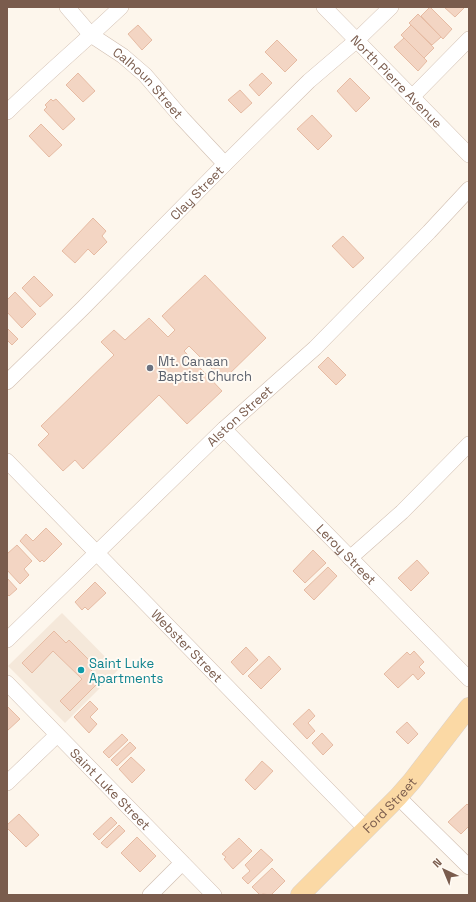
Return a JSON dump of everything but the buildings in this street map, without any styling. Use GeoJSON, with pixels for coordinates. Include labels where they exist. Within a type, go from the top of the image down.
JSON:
{"type":"FeatureCollection","features":[{"type":"Feature","properties":{"kind":"main road","name":"Ford Street"},"geometry":{"type":"LineString","coordinates":[[306,893],[412,780],[469,706]]}},
{"type":"Feature","properties":{"kind":"street","name":"Calhoun Street"},"geometry":{"type":"LineString","coordinates":[[67,7],[91,35],[123,56],[145,75],[182,118],[225,164]]}},
{"type":"Feature","properties":{"kind":"street"},"geometry":{"type":"LineString","coordinates":[[7,112],[57,64],[121,7]]}},
{"type":"Feature","properties":{"kind":"street","name":"North Pierre Avenue"},"geometry":{"type":"LineString","coordinates":[[324,7],[469,156]]}},
{"type":"Feature","properties":{"kind":"street","name":"Clay Street"},"geometry":{"type":"LineString","coordinates":[[7,382],[83,308],[309,81],[357,40],[391,7]]}},
{"type":"Feature","properties":{"kind":"street"},"geometry":{"type":"LineString","coordinates":[[412,97],[469,39]]}},
{"type":"Feature","properties":{"kind":"street","name":"Alston Street"},"geometry":{"type":"LineString","coordinates":[[7,640],[95,552],[224,429],[315,348],[469,189]]}},
{"type":"Feature","properties":{"kind":"street","name":"Leroy Street"},"geometry":{"type":"LineString","coordinates":[[224,429],[469,679]]}},
{"type":"Feature","properties":{"kind":"street"},"geometry":{"type":"LineString","coordinates":[[350,558],[402,512],[469,444]]}},
{"type":"Feature","properties":{"kind":"street","name":"Webster Street"},"geometry":{"type":"LineString","coordinates":[[7,461],[366,830]]}},
{"type":"Feature","properties":{"kind":"street","name":"Saint Luke Street"},"geometry":{"type":"LineString","coordinates":[[7,683],[214,895]]}},
{"type":"Feature","properties":{"kind":"street"},"geometry":{"type":"LineString","coordinates":[[7,784],[57,735]]}},
{"type":"Feature","properties":{"kind":"street"},"geometry":{"type":"LineString","coordinates":[[398,796],[469,867]]}},
{"type":"Feature","properties":{"kind":"street"},"geometry":{"type":"LineString","coordinates":[[150,895],[182,863]]}},
{"type":"Feature","properties":{"kind":"shaded area"},"geometry":{"type":"Polygon","coordinates":[[[62,613],[118,670],[65,723],[8,666],[62,613]]]}},
{"type":"Feature","properties":{"kind":"place","name":"Mt. Canaan Baptist Church"},"geometry":{"type":"Point","coordinates":[150,368]}},
{"type":"Feature","properties":{"kind":"place","name":"Saint Luke Apartments"},"geometry":{"type":"Point","coordinates":[81,670]}}]}
